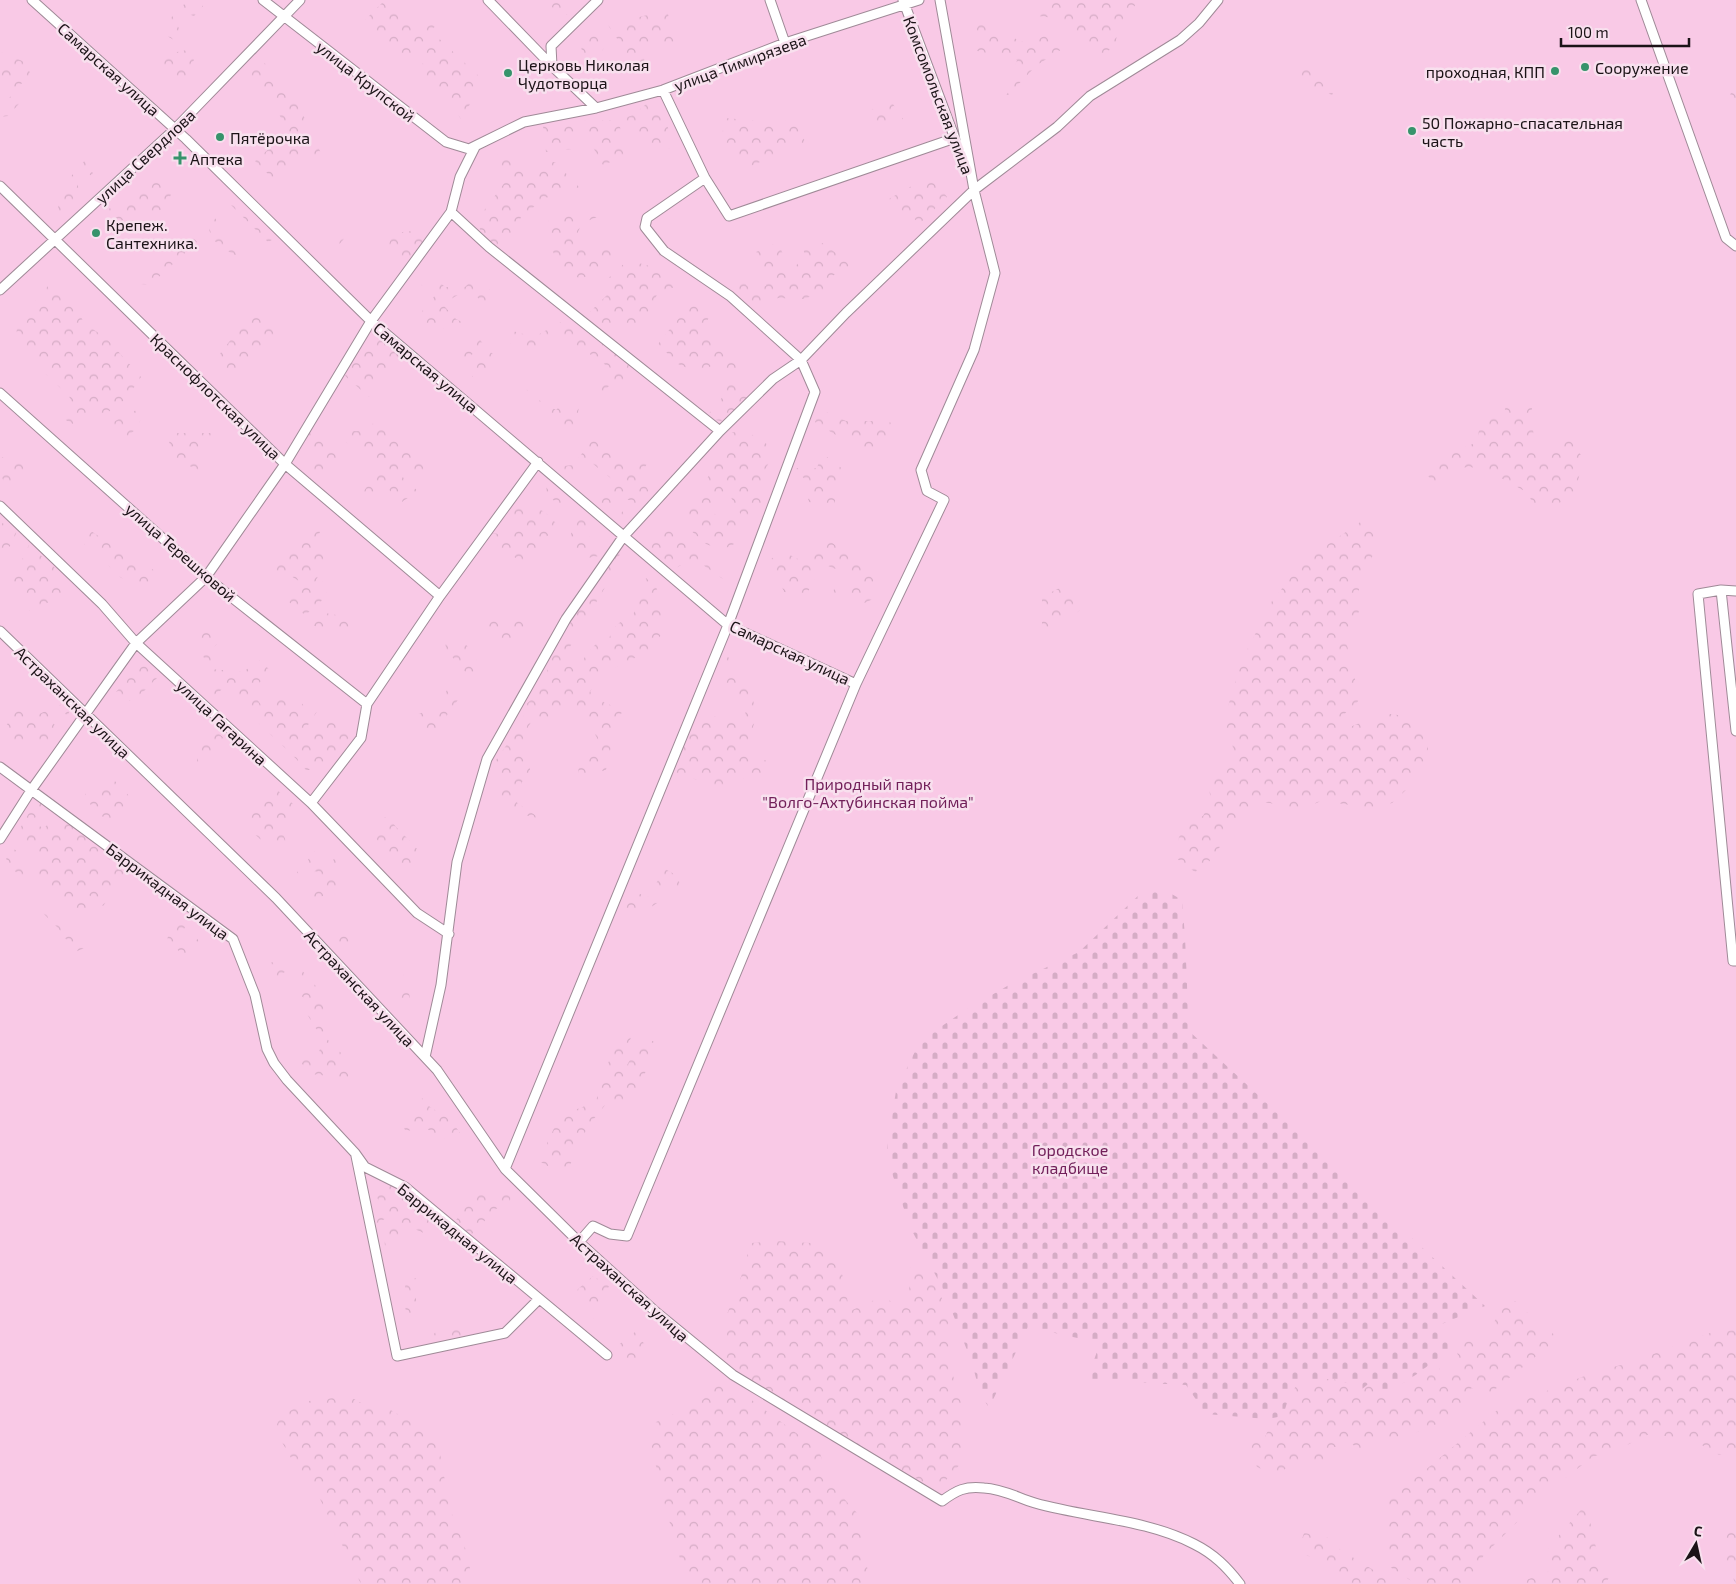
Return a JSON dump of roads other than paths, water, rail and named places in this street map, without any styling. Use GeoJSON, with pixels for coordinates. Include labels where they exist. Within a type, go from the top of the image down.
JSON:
{"type":"FeatureCollection","features":[{"type":"Feature","properties":{"kind":"street","name":"Самарская улица"},"geometry":{"type":"LineString","coordinates":[[32,0],[176,129],[371,321],[728,625],[856,684]]}},
{"type":"Feature","properties":{"kind":"street","name":"улица Крупской"},"geometry":{"type":"LineString","coordinates":[[264,0],[446,142],[463,148],[475,147]]}},
{"type":"Feature","properties":{"kind":"street","name":"улица Свердлова"},"geometry":{"type":"LineString","coordinates":[[0,290],[176,129],[300,0]]}},
{"type":"Feature","properties":{"kind":"street"},"geometry":{"type":"LineString","coordinates":[[488,0],[596,108]]}},
{"type":"Feature","properties":{"kind":"street"},"geometry":{"type":"LineString","coordinates":[[552,66],[551,46],[598,0]]}},
{"type":"Feature","properties":{"kind":"street"},"geometry":{"type":"LineString","coordinates":[[770,0],[785,44]]}},
{"type":"Feature","properties":{"kind":"street","name":"улица Тимирязева"},"geometry":{"type":"LineString","coordinates":[[475,147],[505,130],[524,122],[596,108],[663,90],[904,2],[919,0]]}},
{"type":"Feature","properties":{"kind":"street"},"geometry":{"type":"LineString","coordinates":[[580,1242],[593,1226],[610,1234],[627,1236],[856,684],[944,500],[927,491],[921,470],[974,350],[995,273],[974,190],[940,0]]}},
{"type":"Feature","properties":{"kind":"street"},"geometry":{"type":"LineString","coordinates":[[425,1057],[441,986],[457,862],[487,759],[566,619],[623,537],[720,431],[773,379],[801,360],[846,313],[974,190],[1057,127],[1090,96],[1180,40],[1199,23],[1218,0]]}},
{"type":"Feature","properties":{"kind":"street"},"geometry":{"type":"LineString","coordinates":[[1641,0],[1726,238],[1736,246]]}},
{"type":"Feature","properties":{"kind":"street","name":"Комсомольская улица"},"geometry":{"type":"LineString","coordinates":[[904,2],[974,190]]}},
{"type":"Feature","properties":{"kind":"street"},"geometry":{"type":"LineString","coordinates":[[663,90],[706,178],[729,216],[955,138]]}},
{"type":"Feature","properties":{"kind":"street"},"geometry":{"type":"LineString","coordinates":[[0,839],[32,789],[136,643],[206,577],[285,464],[371,321],[451,212],[460,177],[475,147]]}},
{"type":"Feature","properties":{"kind":"street"},"geometry":{"type":"LineString","coordinates":[[505,1169],[728,625],[815,392],[801,360],[730,296],[664,251],[645,227],[647,218],[706,178]]}},
{"type":"Feature","properties":{"kind":"street","name":"Краснофлотская улица"},"geometry":{"type":"LineString","coordinates":[[0,186],[285,464],[440,596]]}},
{"type":"Feature","properties":{"kind":"street"},"geometry":{"type":"LineString","coordinates":[[451,212],[489,246],[720,431]]}},
{"type":"Feature","properties":{"kind":"street","name":"улица Терешковой"},"geometry":{"type":"LineString","coordinates":[[0,393],[206,577],[367,704]]}},
{"type":"Feature","properties":{"kind":"street"},"geometry":{"type":"LineString","coordinates":[[311,804],[361,738],[367,704],[440,596],[538,462]]}},
{"type":"Feature","properties":{"kind":"street","name":"улица Гагарина"},"geometry":{"type":"LineString","coordinates":[[0,506],[102,604],[136,643],[311,804],[417,913],[449,934]]}},
{"type":"Feature","properties":{"kind":"street"},"geometry":{"type":"LineString","coordinates":[[1736,591],[1721,590],[1698,594],[1733,961],[1736,961]]}},
{"type":"Feature","properties":{"kind":"street"},"geometry":{"type":"LineString","coordinates":[[1721,590],[1736,730]]}},
{"type":"Feature","properties":{"kind":"street","name":"Астраханская улица"},"geometry":{"type":"LineString","coordinates":[[0,631],[276,898],[436,1070],[505,1169],[580,1242],[706,1355],[733,1375],[942,1501],[958,1489],[984,1488],[1010,1493],[1034,1503],[1154,1528],[1192,1543],[1223,1563],[1240,1584]]}},
{"type":"Feature","properties":{"kind":"street","name":"Баррикадная улица"},"geometry":{"type":"LineString","coordinates":[[0,767],[233,939],[255,994],[267,1049],[274,1063],[287,1080],[355,1153],[365,1167],[405,1187],[608,1356]]}},
{"type":"Feature","properties":{"kind":"street"},"geometry":{"type":"LineString","coordinates":[[1726,890],[1736,888]]}},
{"type":"Feature","properties":{"kind":"street"},"geometry":{"type":"LineString","coordinates":[[355,1153],[397,1356],[505,1333],[539,1298]]}},
{"type":"Feature","properties":{"kind":"place","name":"Сооружение"},"geometry":{"type":"Point","coordinates":[1585,67]}},
{"type":"Feature","properties":{"kind":"place","name":"проходная, КПП"},"geometry":{"type":"Point","coordinates":[1555,71]}},
{"type":"Feature","properties":{"kind":"place","name":"Церковь Николая Чудотворца"},"geometry":{"type":"Point","coordinates":[508,73]}},
{"type":"Feature","properties":{"kind":"place","name":"50 Пожарно-спасательная часть"},"geometry":{"type":"Point","coordinates":[1412,131]}},
{"type":"Feature","properties":{"kind":"place","name":"Пятёрочка"},"geometry":{"type":"Point","coordinates":[220,137]}},
{"type":"Feature","properties":{"kind":"place","name":"Аптека"},"geometry":{"type":"Point","coordinates":[180,158]}},
{"type":"Feature","properties":{"kind":"place","name":"Крепеж. Сантехника."},"geometry":{"type":"Point","coordinates":[96,233]}},
{"type":"Feature","properties":{"kind":"park label","name":"Природный парк \"Волго-Ахтубинская пойма\""},"geometry":{"type":"Point","coordinates":[868,792]}},
{"type":"Feature","properties":{"kind":"park label","name":"Городское кладбище"},"geometry":{"type":"Point","coordinates":[1070,1158]}}]}
